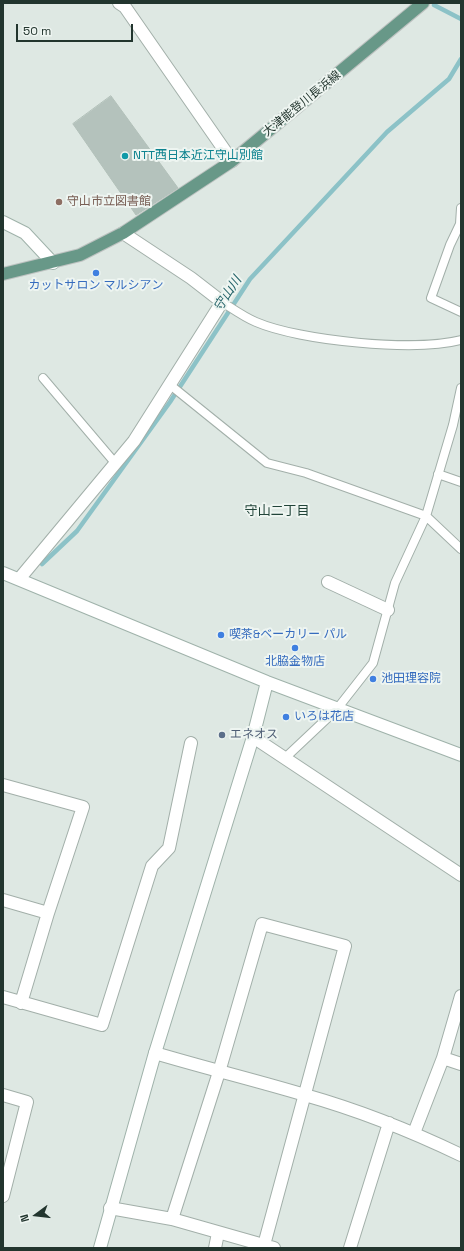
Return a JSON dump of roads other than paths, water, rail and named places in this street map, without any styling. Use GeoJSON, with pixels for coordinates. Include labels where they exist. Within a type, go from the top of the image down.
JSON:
{"type":"FeatureCollection","features":[{"type":"Feature","properties":{"kind":"main road","name":"大津能登川長浜線"},"geometry":{"type":"LineString","coordinates":[[3,274],[53,263],[80,255],[123,233],[232,161],[423,3]]}},
{"type":"Feature","properties":{"kind":"street"},"geometry":{"type":"LineString","coordinates":[[119,3],[126,7],[232,161]]}},
{"type":"Feature","properties":{"kind":"street"},"geometry":{"type":"LineString","coordinates":[[3,222],[25,233],[53,263]]}},
{"type":"Feature","properties":{"kind":"street"},"geometry":{"type":"LineString","coordinates":[[20,578],[134,441],[173,388],[224,304],[191,278],[123,233]]}},
{"type":"Feature","properties":{"kind":"street"},"geometry":{"type":"LineString","coordinates":[[3,572],[267,682],[461,755]]}},
{"type":"Feature","properties":{"kind":"street"},"geometry":{"type":"LineString","coordinates":[[328,582],[388,610]]}},
{"type":"Feature","properties":{"kind":"street"},"geometry":{"type":"LineString","coordinates":[[100,1248],[110,1208],[155,1053],[253,737],[267,682]]}},
{"type":"Feature","properties":{"kind":"street"},"geometry":{"type":"LineString","coordinates":[[253,737],[461,874]]}},
{"type":"Feature","properties":{"kind":"street"},"geometry":{"type":"LineString","coordinates":[[3,997],[102,1025],[152,866],[169,848],[190,743]]}},
{"type":"Feature","properties":{"kind":"street"},"geometry":{"type":"LineString","coordinates":[[3,785],[83,807],[48,913],[21,1003]]}},
{"type":"Feature","properties":{"kind":"street"},"geometry":{"type":"LineString","coordinates":[[3,900],[48,913]]}},
{"type":"Feature","properties":{"kind":"street"},"geometry":{"type":"LineString","coordinates":[[110,1208],[172,1219],[269,1246],[306,1095],[345,946],[262,924],[219,1072],[172,1219]]}},
{"type":"Feature","properties":{"kind":"street"},"geometry":{"type":"LineString","coordinates":[[414,1133],[443,1058],[461,996]]}},
{"type":"Feature","properties":{"kind":"street"},"geometry":{"type":"LineString","coordinates":[[155,1053],[306,1095],[389,1123],[461,1155]]}},
{"type":"Feature","properties":{"kind":"street"},"geometry":{"type":"LineString","coordinates":[[443,1058],[461,1064]]}},
{"type":"Feature","properties":{"kind":"street"},"geometry":{"type":"LineString","coordinates":[[3,1095],[28,1102],[3,1196]]}},
{"type":"Feature","properties":{"kind":"street"},"geometry":{"type":"LineString","coordinates":[[350,1248],[389,1123]]}},
{"type":"Feature","properties":{"kind":"street"},"geometry":{"type":"LineString","coordinates":[[215,1248],[218,1233]]}},
{"type":"Feature","properties":{"kind":"lane"},"geometry":{"type":"LineString","coordinates":[[461,208],[460,224],[450,245],[431,298],[461,312]]}},
{"type":"Feature","properties":{"kind":"lane"},"geometry":{"type":"LineString","coordinates":[[224,304],[256,322],[302,336],[378,344],[434,345],[461,340]]}},
{"type":"Feature","properties":{"kind":"lane"},"geometry":{"type":"LineString","coordinates":[[42,378],[116,464]]}},
{"type":"Feature","properties":{"kind":"lane"},"geometry":{"type":"LineString","coordinates":[[173,388],[267,463],[306,473],[426,516],[461,549]]}},
{"type":"Feature","properties":{"kind":"lane"},"geometry":{"type":"LineString","coordinates":[[285,758],[337,708],[373,663],[395,583],[426,516],[461,390]]}},
{"type":"Feature","properties":{"kind":"lane"},"geometry":{"type":"LineString","coordinates":[[438,474],[461,482]]}},
{"type":"Feature","properties":{"kind":"waterway"},"geometry":{"type":"LineString","coordinates":[[434,5],[461,19]]}},
{"type":"Feature","properties":{"kind":"waterway","name":"守山川"},"geometry":{"type":"LineString","coordinates":[[42,564],[77,531],[170,402],[250,279],[387,132],[449,79],[461,59]]}},
{"type":"Feature","properties":{"kind":"place","name":"NTT西日本近江守山別館"},"geometry":{"type":"Point","coordinates":[125,156]}},
{"type":"Feature","properties":{"kind":"place","name":"守山市立図書館"},"geometry":{"type":"Point","coordinates":[59,202]}},
{"type":"Feature","properties":{"kind":"place","name":"カットサロン マルシアン"},"geometry":{"type":"Point","coordinates":[96,273]}},
{"type":"Feature","properties":{"kind":"place","name":"喫茶&ベーカリー パル"},"geometry":{"type":"Point","coordinates":[221,635]}},
{"type":"Feature","properties":{"kind":"place","name":"北脇金物店"},"geometry":{"type":"Point","coordinates":[295,648]}},
{"type":"Feature","properties":{"kind":"place","name":"池田理容院"},"geometry":{"type":"Point","coordinates":[373,679]}},
{"type":"Feature","properties":{"kind":"place","name":"いろは花店"},"geometry":{"type":"Point","coordinates":[286,717]}},
{"type":"Feature","properties":{"kind":"place","name":"エネオス"},"geometry":{"type":"Point","coordinates":[222,735]}},
{"type":"Feature","properties":{"kind":"district","name":"守山二丁目"},"geometry":{"type":"Point","coordinates":[277,511]}}]}
